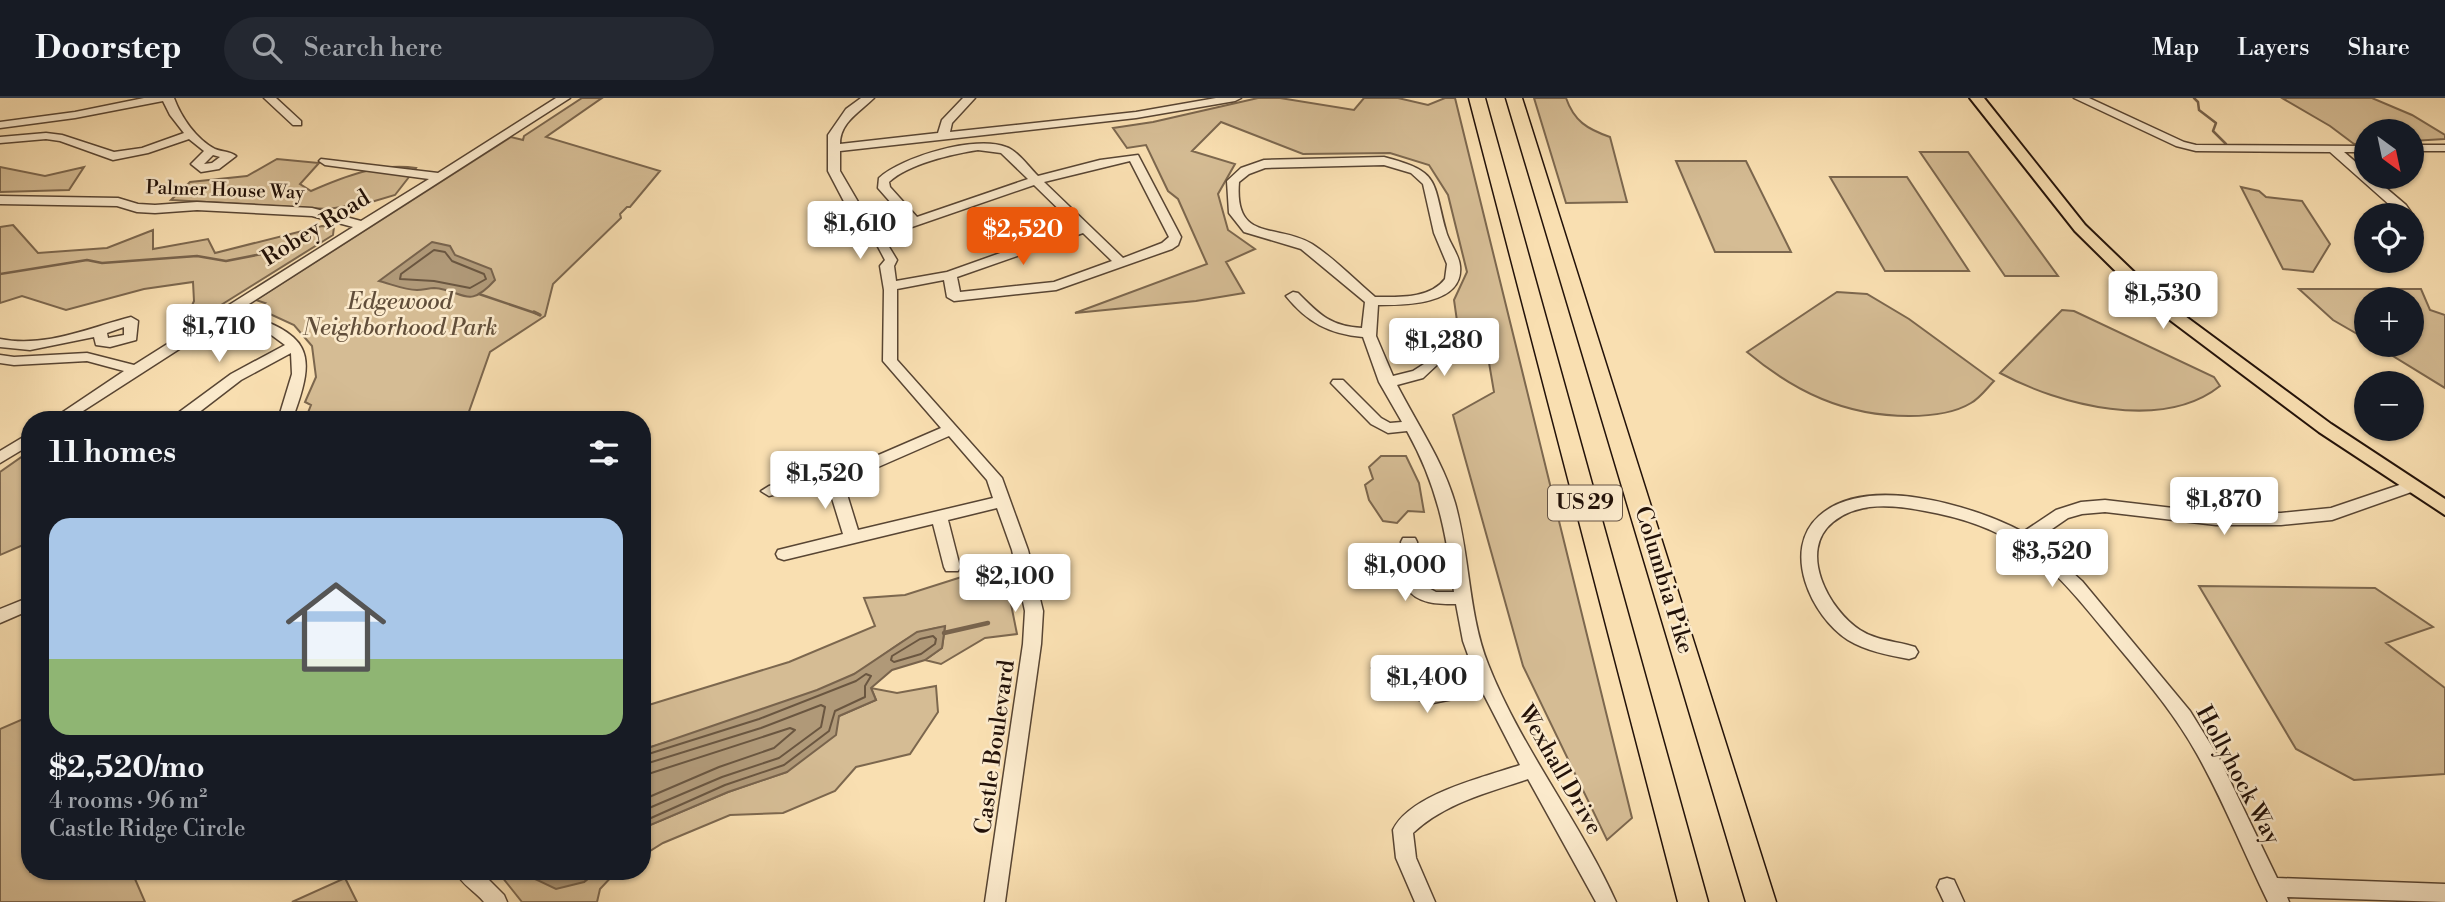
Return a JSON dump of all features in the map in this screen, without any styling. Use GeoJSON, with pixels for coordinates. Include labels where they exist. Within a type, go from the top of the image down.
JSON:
{"type":"FeatureCollection","features":[{"type":"Feature","properties":{"kind":"highway","name":"Columbia Pike"},"geometry":{"type":"LineString","coordinates":[[1514,98],[1667,589],[1760,902]]}},
{"type":"Feature","properties":{"kind":"highway","name":"US 29"},"geometry":{"type":"LineString","coordinates":[[1477,100],[1693,902]]}},
{"type":"Feature","properties":{"kind":"main road"},"geometry":{"type":"LineString","coordinates":[[1977,98],[2080,228],[2137,285],[2245,371],[2445,508]]}},
{"type":"Feature","properties":{"kind":"street"},"geometry":{"type":"LineString","coordinates":[[79,114],[85,98]]}},
{"type":"Feature","properties":{"kind":"street"},"geometry":{"type":"LineString","coordinates":[[0,125],[79,114],[161,98]]}},
{"type":"Feature","properties":{"kind":"street"},"geometry":{"type":"LineString","coordinates":[[168,98],[174,118],[211,151]]}},
{"type":"Feature","properties":{"kind":"street"},"geometry":{"type":"LineString","coordinates":[[270,98],[297,123]]}},
{"type":"Feature","properties":{"kind":"street","name":"Robey Road"},"geometry":{"type":"LineString","coordinates":[[72,411],[564,98]]}},
{"type":"Feature","properties":{"kind":"street"},"geometry":{"type":"LineString","coordinates":[[944,134],[946,122],[969,98]]}},
{"type":"Feature","properties":{"kind":"street"},"geometry":{"type":"LineString","coordinates":[[835,148],[1136,115],[1235,98]]}},
{"type":"Feature","properties":{"kind":"street"},"geometry":{"type":"LineString","coordinates":[[2080,98],[2180,144],[2196,148],[2354,149]]}},
{"type":"Feature","properties":{"kind":"street"},"geometry":{"type":"LineString","coordinates":[[835,148],[865,100]]}},
{"type":"Feature","properties":{"kind":"street"},"geometry":{"type":"LineString","coordinates":[[0,139],[46,136],[62,138],[113,156],[144,152],[190,135]]}},
{"type":"Feature","properties":{"kind":"street"},"geometry":{"type":"LineString","coordinates":[[916,223],[884,188],[883,181],[894,171],[963,150],[988,147],[1005,150],[1121,263]]}},
{"type":"Feature","properties":{"kind":"street","name":"Castle Boulevard"},"geometry":{"type":"LineString","coordinates":[[835,148],[834,171],[844,192],[873,236],[870,244],[881,264],[887,266],[893,301],[888,335],[890,361],[994,478],[1020,550],[1034,611],[1027,682],[995,902]]}},
{"type":"Feature","properties":{"kind":"street"},"geometry":{"type":"LineString","coordinates":[[2424,148],[2445,148]]}},
{"type":"Feature","properties":{"kind":"street"},"geometry":{"type":"LineString","coordinates":[[2333,149],[2396,203]]}},
{"type":"Feature","properties":{"kind":"street"},"geometry":{"type":"LineString","coordinates":[[873,236],[938,216],[965,203],[1035,180],[1092,163],[1134,157],[1175,237],[1174,242],[1167,246],[1056,286],[954,296],[950,275]]}},
{"type":"Feature","properties":{"kind":"street"},"geometry":{"type":"LineString","coordinates":[[325,161],[441,177]]}},
{"type":"Feature","properties":{"kind":"street"},"geometry":{"type":"LineString","coordinates":[[1384,161],[1412,167],[1424,176],[1432,186],[1441,235],[1454,268],[1451,281],[1443,290],[1426,298],[1372,302],[1306,246],[1248,229],[1235,213],[1233,181],[1245,171],[1264,164],[1384,161]]}},
{"type":"Feature","properties":{"kind":"street","name":"Palmer House Way"},"geometry":{"type":"LineString","coordinates":[[0,200],[118,202],[137,208],[155,209],[197,206],[312,212],[364,226]]}},
{"type":"Feature","properties":{"kind":"street"},"geometry":{"type":"LineString","coordinates":[[892,286],[950,275],[1084,228]]}},
{"type":"Feature","properties":{"kind":"street"},"geometry":{"type":"LineString","coordinates":[[1293,296],[1322,325],[1334,331],[1369,333]]}},
{"type":"Feature","properties":{"kind":"street","name":"Wexhall Drive"},"geometry":{"type":"LineString","coordinates":[[1372,302],[1369,333],[1386,382],[1440,482],[1478,661],[1498,709],[1531,770],[1589,864],[1606,902]]}},
{"type":"Feature","properties":{"kind":"street"},"geometry":{"type":"LineString","coordinates":[[226,312],[281,332],[294,346],[301,359],[301,376],[288,411]]}},
{"type":"Feature","properties":{"kind":"street"},"geometry":{"type":"LineString","coordinates":[[0,343],[12,347],[34,346],[100,329]]}},
{"type":"Feature","properties":{"kind":"street"},"geometry":{"type":"LineString","coordinates":[[192,411],[228,379],[294,346]]}},
{"type":"Feature","properties":{"kind":"street"},"geometry":{"type":"LineString","coordinates":[[1386,382],[1409,378],[1430,368],[1432,363],[1409,347]]}},
{"type":"Feature","properties":{"kind":"street"},"geometry":{"type":"LineString","coordinates":[[0,359],[14,362],[87,357],[136,370]]}},
{"type":"Feature","properties":{"kind":"street"},"geometry":{"type":"LineString","coordinates":[[1338,383],[1376,421],[1388,428],[1411,426]]}},
{"type":"Feature","properties":{"kind":"street"},"geometry":{"type":"LineString","coordinates":[[769,491],[892,457],[952,429]]}},
{"type":"Feature","properties":{"kind":"street"},"geometry":{"type":"LineString","coordinates":[[0,458],[21,444]]}},
{"type":"Feature","properties":{"kind":"street"},"geometry":{"type":"LineString","coordinates":[[833,475],[852,537]]}},
{"type":"Feature","properties":{"kind":"street"},"geometry":{"type":"LineString","coordinates":[[2024,540],[2062,514],[2081,508],[2105,506],[2216,519],[2281,519],[2332,514],[2411,486]]}},
{"type":"Feature","properties":{"kind":"street"},"geometry":{"type":"LineString","coordinates":[[783,554],[1002,501]]}},
{"type":"Feature","properties":{"kind":"street","name":"Hollyhock Way"},"geometry":{"type":"LineString","coordinates":[[1909,652],[1878,646],[1847,630],[1826,605],[1813,580],[1809,555],[1814,531],[1833,512],[1862,502],[1902,501],[1964,514],[2024,540],[2076,586],[2185,716],[2275,895]]}},
{"type":"Feature","properties":{"kind":"street"},"geometry":{"type":"LineString","coordinates":[[939,516],[952,567]]}},
{"type":"Feature","properties":{"kind":"street"},"geometry":{"type":"LineString","coordinates":[[1409,542],[1415,587],[1434,598],[1463,598]]}},
{"type":"Feature","properties":{"kind":"street"},"geometry":{"type":"LineString","coordinates":[[0,616],[21,607]]}},
{"type":"Feature","properties":{"kind":"street"},"geometry":{"type":"LineString","coordinates":[[1381,668],[1413,692],[1433,696],[1488,685]]}},
{"type":"Feature","properties":{"kind":"street"},"geometry":{"type":"LineString","coordinates":[[1424,902],[1406,858],[1403,830],[1416,815],[1442,801],[1531,770]]}},
{"type":"Feature","properties":{"kind":"street"},"geometry":{"type":"LineString","coordinates":[[477,880],[497,902]]}},
{"type":"Feature","properties":{"kind":"street"},"geometry":{"type":"LineString","coordinates":[[2275,895],[2445,893]]}},
{"type":"Feature","properties":{"kind":"green space","name":"Edgewood Neighborhood Park"},"geometry":{"type":"Polygon","coordinates":[[[582,98],[602,98],[546,137],[660,171],[630,207],[620,214],[621,218],[553,284],[545,316],[490,352],[469,411],[309,411],[311,405],[305,402],[316,377],[312,346],[294,325],[257,308],[265,303],[256,300],[511,137],[523,140],[524,136],[582,98]]]}},
{"type":"Feature","properties":{"kind":"green space"},"geometry":{"type":"Polygon","coordinates":[[[1258,98],[1280,98],[1354,110],[1364,98],[1398,98],[1428,105],[1445,98],[1455,98],[1632,818],[1607,840],[1523,666],[1453,415],[1494,392],[1486,345],[1457,321],[1454,300],[1467,272],[1448,195],[1429,165],[1390,153],[1303,154],[1221,122],[1192,151],[1235,164],[1218,194],[1228,230],[1255,249],[1226,262],[1244,293],[1196,301],[1075,313],[1207,264],[1178,199],[1168,191],[1146,145],[1127,148],[1113,128],[1153,122],[1258,98]]]}},
{"type":"Feature","properties":{"kind":"green space"},"geometry":{"type":"Polygon","coordinates":[[[1534,98],[1566,98],[1573,113],[1582,123],[1610,137],[1627,202],[1566,203],[1534,98]]]}},
{"type":"Feature","properties":{"kind":"green space"},"geometry":{"type":"Polygon","coordinates":[[[2282,98],[2372,98],[2419,119],[2354,119],[2354,144],[2330,126],[2282,98]]]}},
{"type":"Feature","properties":{"kind":"green space"},"geometry":{"type":"Polygon","coordinates":[[[2424,122],[2445,135],[2445,139],[2424,140],[2424,122]]]}},
{"type":"Feature","properties":{"kind":"green space"},"geometry":{"type":"Polygon","coordinates":[[[1920,152],[1968,152],[2058,276],[2005,276],[1920,152]]]}},
{"type":"Feature","properties":{"kind":"green space"},"geometry":{"type":"Polygon","coordinates":[[[277,159],[319,163],[300,184],[311,191],[375,169],[416,168],[395,195],[368,203],[328,209],[171,200],[190,182],[247,176],[277,159]]]}},
{"type":"Feature","properties":{"kind":"green space"},"geometry":{"type":"Polygon","coordinates":[[[1676,161],[1746,161],[1791,252],[1715,252],[1676,161]]]}},
{"type":"Feature","properties":{"kind":"green space"},"geometry":{"type":"Polygon","coordinates":[[[0,167],[45,176],[84,167],[69,190],[0,192],[0,167]]]}},
{"type":"Feature","properties":{"kind":"green space"},"geometry":{"type":"Polygon","coordinates":[[[1830,177],[1907,177],[1969,271],[1885,271],[1830,177]]]}},
{"type":"Feature","properties":{"kind":"green space"},"geometry":{"type":"Polygon","coordinates":[[[2241,187],[2259,191],[2266,197],[2302,201],[2330,244],[2313,272],[2283,269],[2241,187]]]}},
{"type":"Feature","properties":{"kind":"green space"},"geometry":{"type":"Polygon","coordinates":[[[13,225],[38,253],[107,248],[153,230],[153,249],[208,239],[215,253],[322,226],[334,227],[333,235],[181,330],[194,301],[193,282],[144,289],[66,310],[22,296],[0,303],[0,227],[13,225]]]}},
{"type":"Feature","properties":{"kind":"green space"},"geometry":{"type":"Polygon","coordinates":[[[2299,289],[2354,289],[2354,332],[2333,320],[2299,289]]]}},
{"type":"Feature","properties":{"kind":"green space"},"geometry":{"type":"Polygon","coordinates":[[[1837,292],[1867,294],[1909,319],[1994,381],[1974,401],[1957,410],[1925,416],[1886,415],[1842,406],[1802,390],[1747,352],[1837,292]]]}},
{"type":"Feature","properties":{"kind":"green space"},"geometry":{"type":"Polygon","coordinates":[[[2424,296],[2430,310],[2445,315],[2445,388],[2424,375],[2424,371],[2417,371],[2395,357],[2424,357],[2424,296]]]}},
{"type":"Feature","properties":{"kind":"green space"},"geometry":{"type":"Polygon","coordinates":[[[2062,310],[2074,311],[2214,377],[2220,386],[2196,400],[2169,408],[2140,411],[2080,403],[2024,385],[2000,373],[2062,310]]]}},
{"type":"Feature","properties":{"kind":"green space"},"geometry":{"type":"Polygon","coordinates":[[[1381,456],[1406,456],[1419,483],[1424,512],[1408,511],[1397,523],[1383,521],[1369,500],[1365,485],[1373,479],[1369,467],[1381,456]]]}},
{"type":"Feature","properties":{"kind":"green space"},"geometry":{"type":"Polygon","coordinates":[[[21,457],[21,546],[0,555],[0,472],[21,457]]]}},
{"type":"Feature","properties":{"kind":"green space"},"geometry":{"type":"Polygon","coordinates":[[[993,567],[1010,599],[1017,634],[985,638],[941,664],[925,660],[942,648],[945,627],[931,629],[906,639],[863,669],[826,687],[651,747],[651,704],[789,662],[875,626],[864,598],[905,595],[993,567]]]}},
{"type":"Feature","properties":{"kind":"green space"},"geometry":{"type":"Polygon","coordinates":[[[2199,586],[2375,588],[2433,627],[2386,643],[2445,688],[2445,774],[2354,780],[2296,749],[2199,586]]]}},
{"type":"Feature","properties":{"kind":"green space"},"geometry":{"type":"Polygon","coordinates":[[[936,686],[938,712],[910,754],[856,767],[835,791],[783,813],[730,815],[651,850],[651,825],[728,792],[787,772],[839,716],[876,700],[871,688],[897,693],[936,686]]]}},
{"type":"Feature","properties":{"kind":"green space"},"geometry":{"type":"Polygon","coordinates":[[[21,720],[21,880],[135,880],[145,902],[0,902],[0,729],[21,720]]]}},
{"type":"Feature","properties":{"kind":"green space"},"geometry":{"type":"Polygon","coordinates":[[[346,880],[357,902],[292,902],[346,880]]]}},
{"type":"Feature","properties":{"kind":"green space"},"geometry":{"type":"Polygon","coordinates":[[[504,880],[608,880],[600,889],[597,902],[522,902],[504,880]]]}},
{"type":"Feature","properties":{"kind":"water"},"geometry":{"type":"Polygon","coordinates":[[[432,242],[450,246],[455,255],[491,269],[495,280],[478,295],[471,297],[434,288],[408,289],[379,281],[432,242]]]}},
{"type":"Feature","properties":{"kind":"water"},"geometry":{"type":"Polygon","coordinates":[[[945,626],[942,648],[925,660],[892,670],[871,688],[876,700],[839,716],[836,735],[787,772],[728,792],[651,825],[651,747],[817,690],[854,674],[917,632],[945,626]]]}},
{"type":"Feature","properties":{"kind":"water"},"geometry":{"type":"Polygon","coordinates":[[[537,880],[586,880],[584,882],[556,889],[537,880]]]}},
{"type":"Feature","properties":{"kind":"waterway"},"geometry":{"type":"LineString","coordinates":[[2194,98],[2198,102],[2199,110],[2216,123],[2213,131],[2226,144]]}},
{"type":"Feature","properties":{"kind":"waterway"},"geometry":{"type":"LineString","coordinates":[[0,274],[87,260],[102,263],[197,256],[226,261],[277,251]]}},
{"type":"Feature","properties":{"kind":"waterway"},"geometry":{"type":"LineString","coordinates":[[479,294],[538,314]]}},
{"type":"Feature","properties":{"kind":"waterway"},"geometry":{"type":"LineString","coordinates":[[534,312],[538,314]]}},
{"type":"Feature","properties":{"kind":"waterway"},"geometry":{"type":"LineString","coordinates":[[944,633],[988,623]]}}]}
